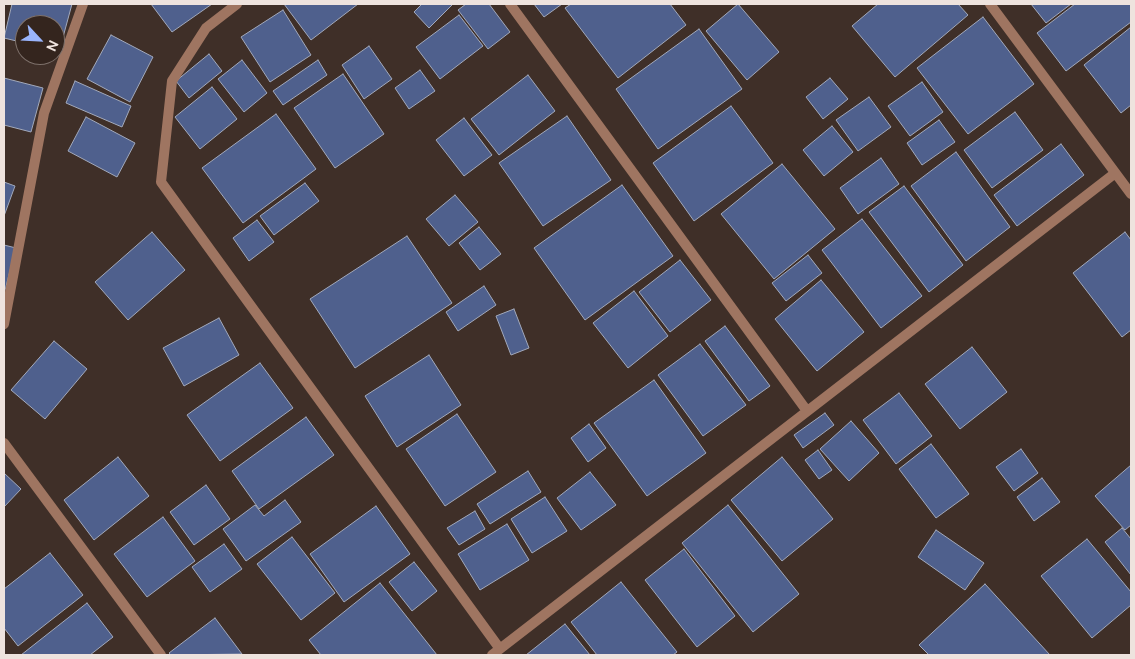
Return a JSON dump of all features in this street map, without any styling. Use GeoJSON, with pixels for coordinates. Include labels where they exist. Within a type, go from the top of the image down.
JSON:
{"type":"FeatureCollection","features":[{"type":"Feature","properties":{"kind":"street"},"geometry":{"type":"LineString","coordinates":[[4,324],[44,113],[83,4]]}},
{"type":"Feature","properties":{"kind":"street"},"geometry":{"type":"LineString","coordinates":[[237,4],[206,28],[172,81],[161,182],[496,652],[1114,174]]}},
{"type":"Feature","properties":{"kind":"street"},"geometry":{"type":"LineString","coordinates":[[510,4],[807,411]]}},
{"type":"Feature","properties":{"kind":"street"},"geometry":{"type":"LineString","coordinates":[[990,4],[1114,174],[1131,194]]}},
{"type":"Feature","properties":{"kind":"street"},"geometry":{"type":"LineString","coordinates":[[4,443],[161,655]]}},
{"type":"Feature","properties":{"kind":"building"},"geometry":{"type":"Polygon","coordinates":[[[12,4],[72,4],[65,30],[65,15],[15,15],[15,41],[4,38],[12,4]]]}},
{"type":"Feature","properties":{"kind":"building"},"geometry":{"type":"Polygon","coordinates":[[[151,4],[212,4],[172,32],[151,4]]]}},
{"type":"Feature","properties":{"kind":"building"},"geometry":{"type":"Polygon","coordinates":[[[284,4],[358,4],[311,40],[284,4]]]}},
{"type":"Feature","properties":{"kind":"building"},"geometry":{"type":"Polygon","coordinates":[[[422,4],[453,4],[429,28],[414,12],[422,4]]]}},
{"type":"Feature","properties":{"kind":"building"},"geometry":{"type":"Polygon","coordinates":[[[466,4],[489,4],[510,32],[488,49],[458,10],[466,4]]]}},
{"type":"Feature","properties":{"kind":"building"},"geometry":{"type":"Polygon","coordinates":[[[534,4],[562,4],[544,17],[534,4]]]}},
{"type":"Feature","properties":{"kind":"building"},"geometry":{"type":"Polygon","coordinates":[[[571,4],[670,4],[686,25],[618,78],[565,8],[571,4]]]}},
{"type":"Feature","properties":{"kind":"building"},"geometry":{"type":"Polygon","coordinates":[[[738,4],[779,52],[747,80],[706,31],[738,4]]]}},
{"type":"Feature","properties":{"kind":"building"},"geometry":{"type":"Polygon","coordinates":[[[878,4],[958,4],[968,15],[895,77],[852,26],[878,4]]]}},
{"type":"Feature","properties":{"kind":"building"},"geometry":{"type":"Polygon","coordinates":[[[1031,4],[1071,4],[1046,23],[1031,4]]]}},
{"type":"Feature","properties":{"kind":"building"},"geometry":{"type":"Polygon","coordinates":[[[1075,4],[1131,4],[1131,22],[1066,71],[1037,33],[1075,4]]]}},
{"type":"Feature","properties":{"kind":"building"},"geometry":{"type":"Polygon","coordinates":[[[283,10],[311,55],[270,82],[241,37],[283,10]]]}},
{"type":"Feature","properties":{"kind":"building"},"geometry":{"type":"Polygon","coordinates":[[[459,15],[483,46],[440,79],[416,47],[459,15]]]}},
{"type":"Feature","properties":{"kind":"building"},"geometry":{"type":"Polygon","coordinates":[[[983,17],[1034,84],[968,134],[917,68],[983,17]]]}},
{"type":"Feature","properties":{"kind":"building"},"geometry":{"type":"Polygon","coordinates":[[[1131,27],[1131,105],[1121,113],[1084,65],[1131,27]]]}},
{"type":"Feature","properties":{"kind":"building"},"geometry":{"type":"Polygon","coordinates":[[[699,29],[742,89],[658,149],[616,89],[699,29]]]}},
{"type":"Feature","properties":{"kind":"building"},"geometry":{"type":"Polygon","coordinates":[[[111,35],[153,57],[130,102],[87,79],[111,35]]]}},
{"type":"Feature","properties":{"kind":"building"},"geometry":{"type":"Polygon","coordinates":[[[369,46],[392,79],[364,99],[342,65],[369,46]]]}},
{"type":"Feature","properties":{"kind":"building"},"geometry":{"type":"Polygon","coordinates":[[[209,54],[222,71],[189,98],[176,81],[209,54]]]}},
{"type":"Feature","properties":{"kind":"building"},"geometry":{"type":"Polygon","coordinates":[[[242,60],[267,93],[244,112],[218,79],[242,60]]]}},
{"type":"Feature","properties":{"kind":"building"},"geometry":{"type":"Polygon","coordinates":[[[318,60],[327,75],[283,105],[273,91],[318,60]]]}},
{"type":"Feature","properties":{"kind":"building"},"geometry":{"type":"Polygon","coordinates":[[[420,70],[435,91],[409,109],[395,88],[420,70]]]}},
{"type":"Feature","properties":{"kind":"building"},"geometry":{"type":"Polygon","coordinates":[[[343,74],[384,134],[335,168],[294,108],[343,74]]]}},
{"type":"Feature","properties":{"kind":"building"},"geometry":{"type":"Polygon","coordinates":[[[528,75],[555,111],[499,155],[471,119],[528,75]]]}},
{"type":"Feature","properties":{"kind":"building"},"geometry":{"type":"Polygon","coordinates":[[[4,78],[43,88],[31,132],[4,125],[4,78]]]}},
{"type":"Feature","properties":{"kind":"building"},"geometry":{"type":"Polygon","coordinates":[[[830,78],[848,99],[823,119],[806,97],[830,78]]]}},
{"type":"Feature","properties":{"kind":"building"},"geometry":{"type":"Polygon","coordinates":[[[75,81],[131,106],[122,127],[66,103],[75,81]]]}},
{"type":"Feature","properties":{"kind":"building"},"geometry":{"type":"Polygon","coordinates":[[[922,82],[943,112],[910,136],[888,106],[922,82]]]}},
{"type":"Feature","properties":{"kind":"building"},"geometry":{"type":"Polygon","coordinates":[[[212,87],[237,119],[200,149],[175,117],[212,87]]]}},
{"type":"Feature","properties":{"kind":"building"},"geometry":{"type":"Polygon","coordinates":[[[869,97],[891,127],[858,151],[836,120],[869,97]]]}},
{"type":"Feature","properties":{"kind":"building"},"geometry":{"type":"Polygon","coordinates":[[[731,106],[773,163],[694,221],[653,163],[731,106]]]}},
{"type":"Feature","properties":{"kind":"building"},"geometry":{"type":"Polygon","coordinates":[[[1015,112],[1043,150],[992,188],[964,150],[1015,112]]]}},
{"type":"Feature","properties":{"kind":"building"},"geometry":{"type":"Polygon","coordinates":[[[276,114],[316,169],[243,223],[202,168],[276,114]]]}},
{"type":"Feature","properties":{"kind":"building"},"geometry":{"type":"Polygon","coordinates":[[[567,116],[611,180],[543,226],[499,163],[567,116]]]}},
{"type":"Feature","properties":{"kind":"building"},"geometry":{"type":"Polygon","coordinates":[[[86,117],[135,143],[117,177],[68,151],[86,117]]]}},
{"type":"Feature","properties":{"kind":"building"},"geometry":{"type":"Polygon","coordinates":[[[464,118],[492,155],[464,176],[436,140],[464,118]]]}},
{"type":"Feature","properties":{"kind":"building"},"geometry":{"type":"Polygon","coordinates":[[[939,120],[955,142],[922,165],[907,143],[939,120]]]}},
{"type":"Feature","properties":{"kind":"building"},"geometry":{"type":"Polygon","coordinates":[[[832,126],[853,152],[824,176],[803,150],[832,126]]]}},
{"type":"Feature","properties":{"kind":"building"},"geometry":{"type":"Polygon","coordinates":[[[1061,144],[1084,175],[1017,226],[994,195],[1061,144]]]}},
{"type":"Feature","properties":{"kind":"building"},"geometry":{"type":"Polygon","coordinates":[[[956,152],[1010,227],[966,261],[911,186],[956,152]]]}},
{"type":"Feature","properties":{"kind":"building"},"geometry":{"type":"Polygon","coordinates":[[[881,158],[899,184],[858,214],[840,188],[881,158]]]}},
{"type":"Feature","properties":{"kind":"building"},"geometry":{"type":"Polygon","coordinates":[[[782,164],[835,229],[774,279],[721,214],[782,164]]]}},
{"type":"Feature","properties":{"kind":"building"},"geometry":{"type":"Polygon","coordinates":[[[4,182],[15,186],[4,216],[4,182]]]}},
{"type":"Feature","properties":{"kind":"building"},"geometry":{"type":"Polygon","coordinates":[[[305,183],[319,201],[274,235],[260,216],[305,183]]]}},
{"type":"Feature","properties":{"kind":"building"},"geometry":{"type":"Polygon","coordinates":[[[622,185],[673,256],[585,320],[534,248],[622,185]]]}},
{"type":"Feature","properties":{"kind":"building"},"geometry":{"type":"Polygon","coordinates":[[[904,186],[963,265],[929,292],[869,212],[904,186]]]}},
{"type":"Feature","properties":{"kind":"building"},"geometry":{"type":"Polygon","coordinates":[[[455,195],[478,222],[449,246],[426,219],[455,195]]]}},
{"type":"Feature","properties":{"kind":"building"},"geometry":{"type":"Polygon","coordinates":[[[862,219],[922,296],[881,328],[822,250],[862,219]]]}},
{"type":"Feature","properties":{"kind":"building"},"geometry":{"type":"Polygon","coordinates":[[[257,220],[274,242],[249,261],[233,238],[257,220]]]}},
{"type":"Feature","properties":{"kind":"building"},"geometry":{"type":"Polygon","coordinates":[[[479,227],[501,254],[480,270],[459,243],[479,227]]]}},
{"type":"Feature","properties":{"kind":"building"},"geometry":{"type":"Polygon","coordinates":[[[152,232],[185,270],[128,320],[95,282],[152,232]]]}},
{"type":"Feature","properties":{"kind":"building"},"geometry":{"type":"Polygon","coordinates":[[[1125,232],[1131,240],[1131,330],[1122,337],[1073,273],[1125,232]]]}},
{"type":"Feature","properties":{"kind":"building"},"geometry":{"type":"Polygon","coordinates":[[[407,236],[452,303],[355,368],[310,299],[407,236]]]}},
{"type":"Feature","properties":{"kind":"building"},"geometry":{"type":"Polygon","coordinates":[[[4,245],[16,248],[4,294],[4,245]]]}},
{"type":"Feature","properties":{"kind":"building"},"geometry":{"type":"Polygon","coordinates":[[[808,255],[822,273],[786,301],[772,283],[808,255]]]}},
{"type":"Feature","properties":{"kind":"building"},"geometry":{"type":"Polygon","coordinates":[[[680,260],[711,300],[670,332],[639,292],[680,260]]]}},
{"type":"Feature","properties":{"kind":"building"},"geometry":{"type":"Polygon","coordinates":[[[821,280],[864,332],[817,371],[775,319],[821,280]]]}},
{"type":"Feature","properties":{"kind":"building"},"geometry":{"type":"Polygon","coordinates":[[[484,286],[496,305],[458,331],[446,312],[484,286]]]}},
{"type":"Feature","properties":{"kind":"building"},"geometry":{"type":"Polygon","coordinates":[[[634,291],[668,336],[628,368],[593,323],[634,291]]]}},
{"type":"Feature","properties":{"kind":"building"},"geometry":{"type":"Polygon","coordinates":[[[514,309],[529,348],[511,355],[496,316],[514,309]]]}},
{"type":"Feature","properties":{"kind":"building"},"geometry":{"type":"Polygon","coordinates":[[[219,318],[239,355],[184,386],[163,348],[219,318]]]}},
{"type":"Feature","properties":{"kind":"building"},"geometry":{"type":"Polygon","coordinates":[[[725,326],[770,386],[749,401],[705,341],[725,326]]]}},
{"type":"Feature","properties":{"kind":"building"},"geometry":{"type":"Polygon","coordinates":[[[54,341],[87,369],[45,419],[11,390],[54,341]]]}},
{"type":"Feature","properties":{"kind":"building"},"geometry":{"type":"Polygon","coordinates":[[[700,344],[746,405],[703,436],[658,375],[700,344]]]}},
{"type":"Feature","properties":{"kind":"building"},"geometry":{"type":"Polygon","coordinates":[[[972,347],[1007,392],[960,429],[925,384],[972,347]]]}},
{"type":"Feature","properties":{"kind":"building"},"geometry":{"type":"Polygon","coordinates":[[[429,355],[461,405],[397,447],[365,396],[429,355]]]}},
{"type":"Feature","properties":{"kind":"building"},"geometry":{"type":"Polygon","coordinates":[[[260,363],[293,408],[220,461],[187,415],[260,363]]]}},
{"type":"Feature","properties":{"kind":"building"},"geometry":{"type":"Polygon","coordinates":[[[654,380],[706,453],[647,496],[594,423],[654,380]]]}},
{"type":"Feature","properties":{"kind":"building"},"geometry":{"type":"Polygon","coordinates":[[[899,393],[932,436],[896,464],[863,420],[899,393]]]}},
{"type":"Feature","properties":{"kind":"building"},"geometry":{"type":"Polygon","coordinates":[[[825,413],[834,425],[803,448],[794,435],[825,413]]]}},
{"type":"Feature","properties":{"kind":"building"},"geometry":{"type":"Polygon","coordinates":[[[457,414],[496,472],[445,506],[406,449],[457,414]]]}},
{"type":"Feature","properties":{"kind":"building"},"geometry":{"type":"Polygon","coordinates":[[[306,417],[334,455],[259,509],[232,471],[306,417]]]}},
{"type":"Feature","properties":{"kind":"building"},"geometry":{"type":"Polygon","coordinates":[[[851,421],[879,453],[849,481],[820,449],[851,421]]]}},
{"type":"Feature","properties":{"kind":"building"},"geometry":{"type":"Polygon","coordinates":[[[589,424],[606,448],[588,462],[571,438],[589,424]]]}},
{"type":"Feature","properties":{"kind":"building"},"geometry":{"type":"Polygon","coordinates":[[[931,444],[969,494],[936,518],[899,469],[931,444]]]}},
{"type":"Feature","properties":{"kind":"building"},"geometry":{"type":"Polygon","coordinates":[[[1021,449],[1038,473],[1014,491],[996,467],[1021,449]]]}},
{"type":"Feature","properties":{"kind":"building"},"geometry":{"type":"Polygon","coordinates":[[[818,450],[832,470],[819,479],[805,460],[818,450]]]}},
{"type":"Feature","properties":{"kind":"building"},"geometry":{"type":"Polygon","coordinates":[[[118,457],[149,496],[94,540],[64,500],[118,457]]]}},
{"type":"Feature","properties":{"kind":"building"},"geometry":{"type":"Polygon","coordinates":[[[782,457],[833,519],[782,561],[731,500],[782,457]]]}},
{"type":"Feature","properties":{"kind":"building"},"geometry":{"type":"Polygon","coordinates":[[[1131,465],[1131,525],[1125,530],[1095,496],[1131,465]]]}},
{"type":"Feature","properties":{"kind":"building"},"geometry":{"type":"Polygon","coordinates":[[[528,471],[541,492],[490,524],[477,504],[528,471]]]}},
{"type":"Feature","properties":{"kind":"building"},"geometry":{"type":"Polygon","coordinates":[[[590,472],[616,505],[581,530],[557,498],[590,472]]]}},
{"type":"Feature","properties":{"kind":"building"},"geometry":{"type":"Polygon","coordinates":[[[4,473],[21,489],[4,507],[4,473]]]}},
{"type":"Feature","properties":{"kind":"building"},"geometry":{"type":"Polygon","coordinates":[[[1042,478],[1060,502],[1034,521],[1017,497],[1042,478]]]}},
{"type":"Feature","properties":{"kind":"building"},"geometry":{"type":"Polygon","coordinates":[[[206,485],[230,519],[194,545],[170,512],[206,485]]]}},
{"type":"Feature","properties":{"kind":"building"},"geometry":{"type":"Polygon","coordinates":[[[545,497],[567,531],[532,553],[511,519],[545,497]]]}},
{"type":"Feature","properties":{"kind":"building"},"geometry":{"type":"Polygon","coordinates":[[[285,500],[301,522],[246,561],[223,529],[255,505],[264,516],[285,500]]]}},
{"type":"Feature","properties":{"kind":"building"},"geometry":{"type":"Polygon","coordinates":[[[728,505],[799,594],[753,632],[682,543],[728,505]]]}},
{"type":"Feature","properties":{"kind":"building"},"geometry":{"type":"Polygon","coordinates":[[[376,506],[410,554],[344,602],[310,554],[376,506]]]}},
{"type":"Feature","properties":{"kind":"building"},"geometry":{"type":"Polygon","coordinates":[[[475,511],[485,529],[459,545],[447,528],[475,511]]]}},
{"type":"Feature","properties":{"kind":"building"},"geometry":{"type":"Polygon","coordinates":[[[163,517],[195,561],[147,597],[114,554],[163,517]]]}},
{"type":"Feature","properties":{"kind":"building"},"geometry":{"type":"Polygon","coordinates":[[[507,524],[529,560],[480,590],[458,554],[507,524]]]}},
{"type":"Feature","properties":{"kind":"building"},"geometry":{"type":"Polygon","coordinates":[[[1122,528],[1131,539],[1131,575],[1105,542],[1122,528]]]}},
{"type":"Feature","properties":{"kind":"building"},"geometry":{"type":"Polygon","coordinates":[[[936,530],[984,563],[965,590],[918,557],[936,530]]]}},
{"type":"Feature","properties":{"kind":"building"},"geometry":{"type":"Polygon","coordinates":[[[292,537],[335,593],[301,620],[257,564],[292,537]]]}},
{"type":"Feature","properties":{"kind":"building"},"geometry":{"type":"Polygon","coordinates":[[[1087,539],[1131,592],[1131,605],[1092,638],[1041,576],[1087,539]]]}},
{"type":"Feature","properties":{"kind":"building"},"geometry":{"type":"Polygon","coordinates":[[[224,544],[242,569],[210,592],[192,567],[224,544]]]}},
{"type":"Feature","properties":{"kind":"building"},"geometry":{"type":"Polygon","coordinates":[[[684,549],[735,616],[697,647],[645,580],[684,549]]]}},
{"type":"Feature","properties":{"kind":"building"},"geometry":{"type":"Polygon","coordinates":[[[50,553],[83,595],[18,646],[4,628],[4,589],[50,553]]]}},
{"type":"Feature","properties":{"kind":"building"},"geometry":{"type":"Polygon","coordinates":[[[414,562],[437,591],[412,611],[389,582],[414,562]]]}},
{"type":"Feature","properties":{"kind":"building"},"geometry":{"type":"Polygon","coordinates":[[[621,582],[677,652],[673,655],[597,655],[571,622],[621,582]]]}},
{"type":"Feature","properties":{"kind":"building"},"geometry":{"type":"Polygon","coordinates":[[[380,583],[437,655],[321,655],[309,640],[380,583]]]}},
{"type":"Feature","properties":{"kind":"building"},"geometry":{"type":"Polygon","coordinates":[[[985,584],[1050,655],[929,655],[919,645],[985,584]]]}},
{"type":"Feature","properties":{"kind":"building"},"geometry":{"type":"Polygon","coordinates":[[[87,603],[113,637],[90,655],[21,655],[87,603]]]}},
{"type":"Feature","properties":{"kind":"building"},"geometry":{"type":"Polygon","coordinates":[[[215,618],[242,654],[171,655],[169,653],[215,618]]]}},
{"type":"Feature","properties":{"kind":"building"},"geometry":{"type":"Polygon","coordinates":[[[565,624],[590,655],[526,655],[565,624]]]}}]}
